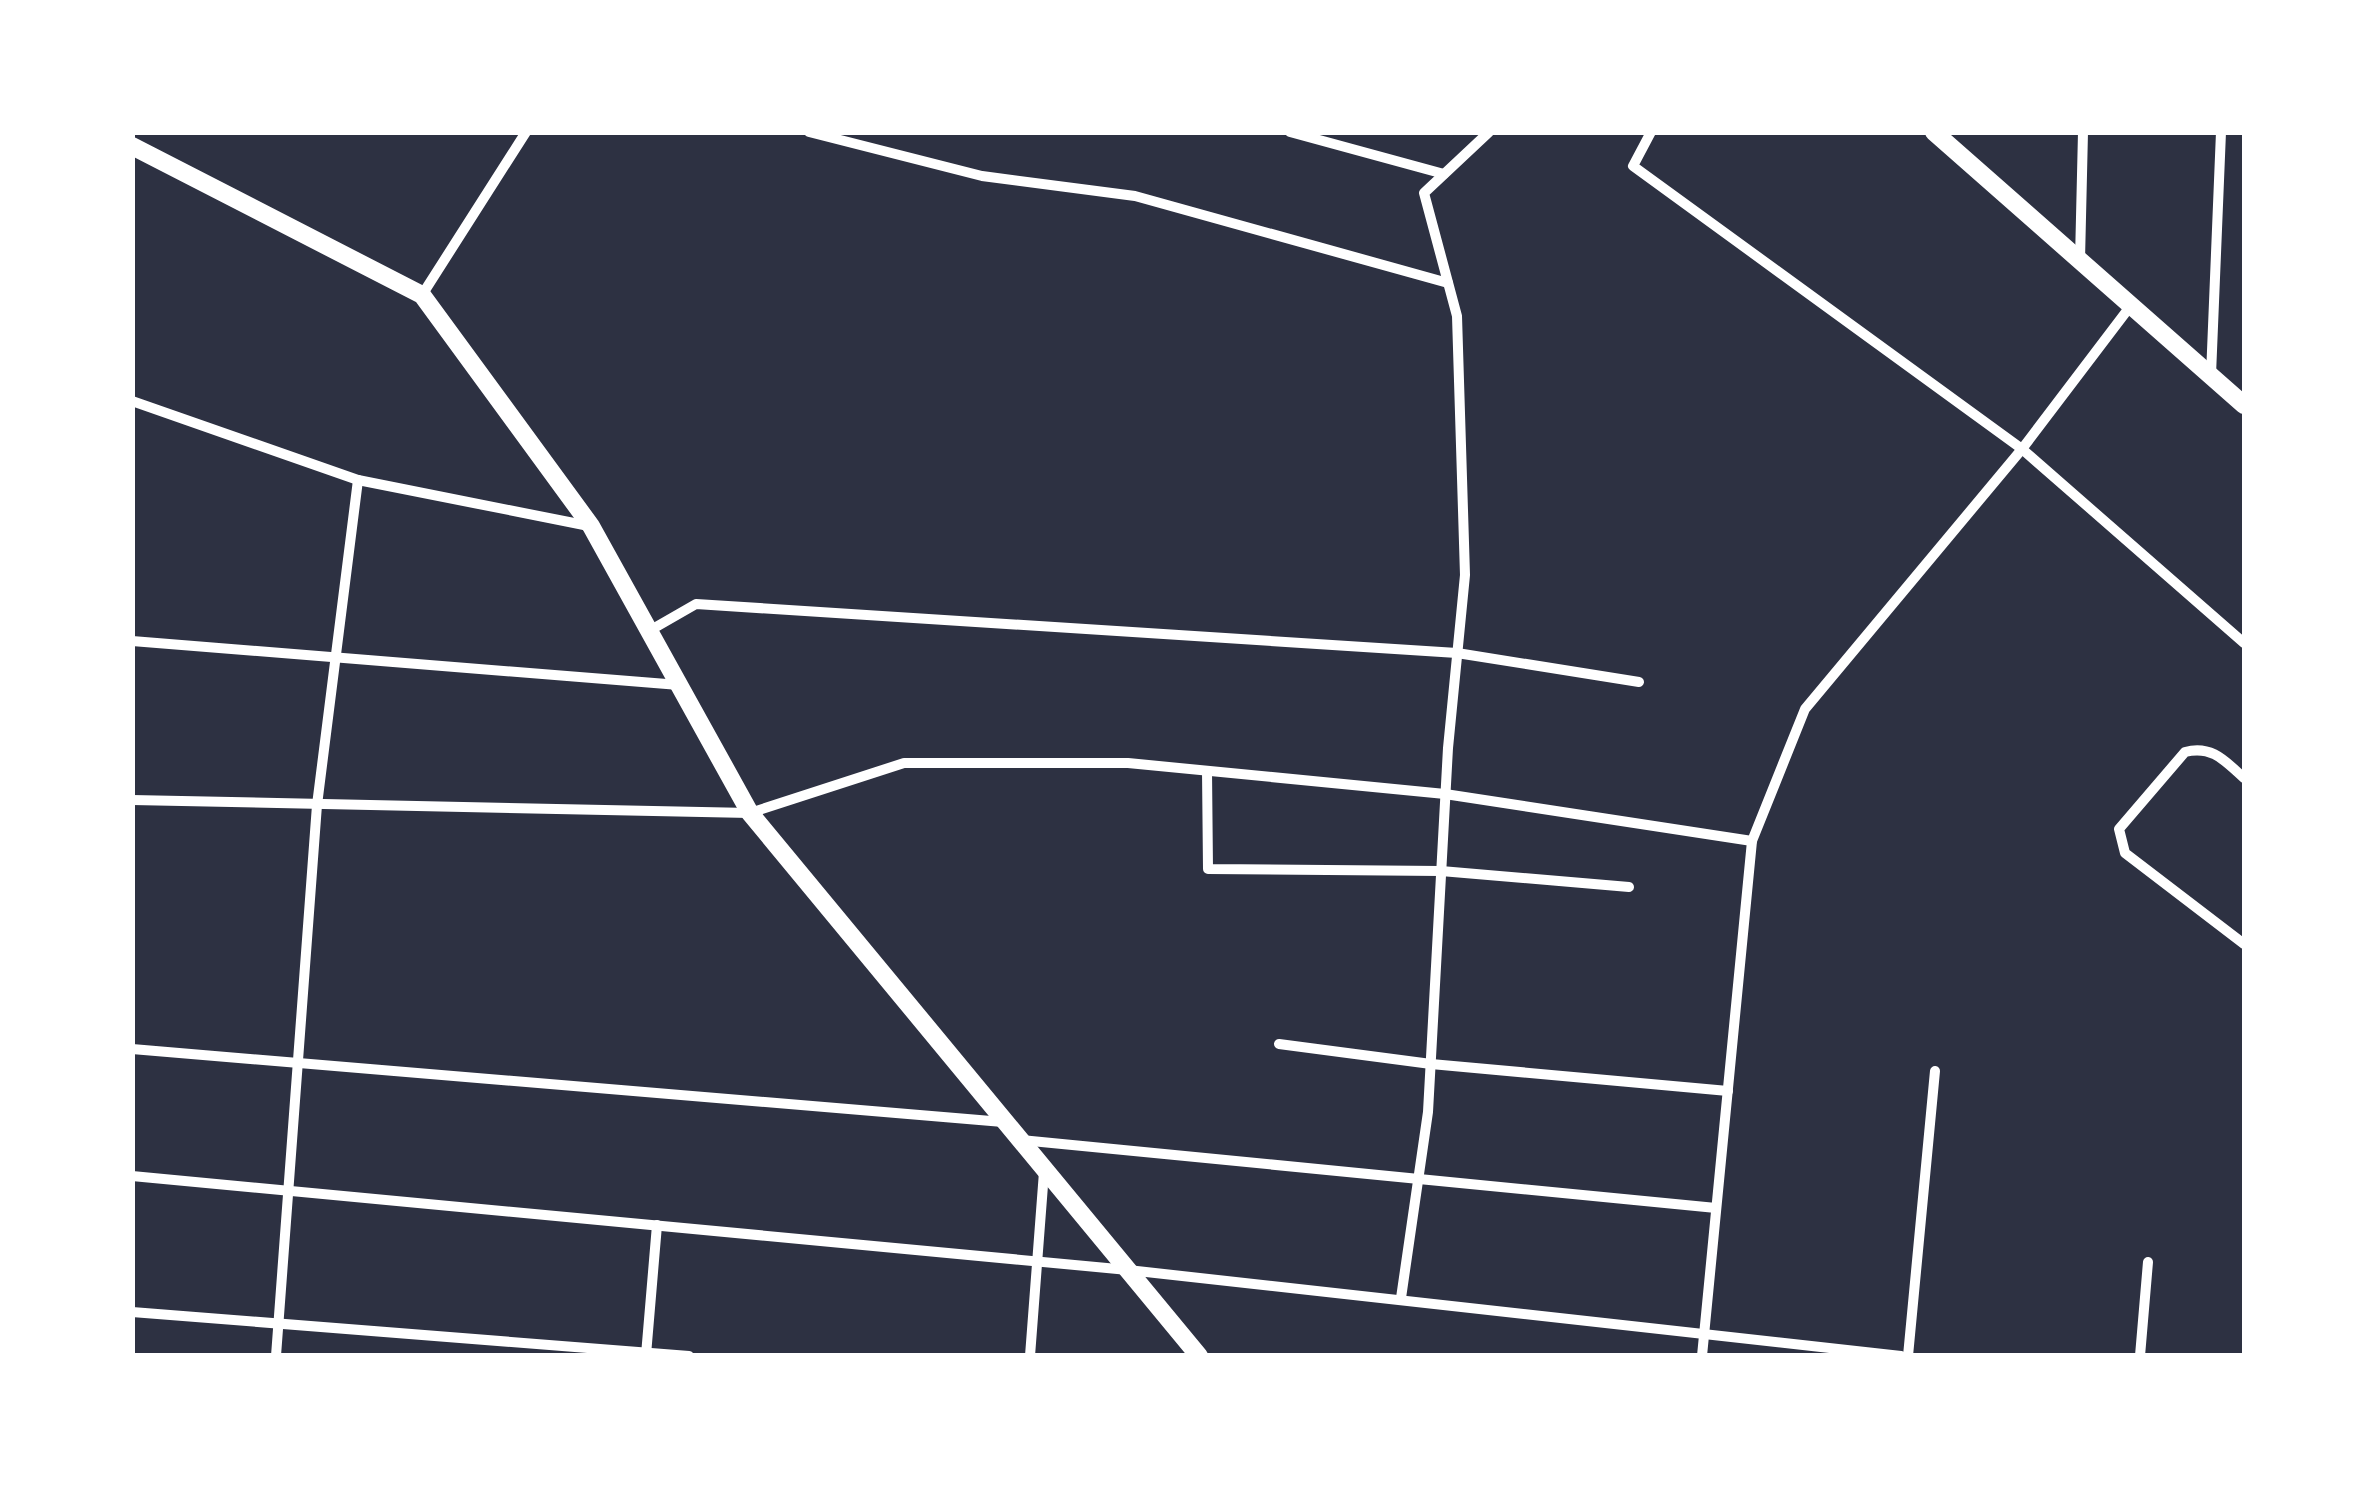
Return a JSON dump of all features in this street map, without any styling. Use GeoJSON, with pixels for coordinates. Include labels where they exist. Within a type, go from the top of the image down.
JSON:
{"type":"FeatureCollection","features":[{"type":"Feature","properties":{"kind":"street"},"geometry":{"type":"LineString","coordinates":[[422,295],[526,132]]}},
{"type":"Feature","properties":{"kind":"street"},"geometry":{"type":"LineString","coordinates":[[809,132],[982,176],[1134,196],[1448,283]]}},
{"type":"Feature","properties":{"kind":"street"},"geometry":{"type":"LineString","coordinates":[[1290,132],[1444,174]]}},
{"type":"Feature","properties":{"kind":"street"},"geometry":{"type":"LineString","coordinates":[[1401,1298],[1420,1182],[1445,794],[1464,576],[1457,316],[1424,193],[1489,132]]}},
{"type":"Feature","properties":{"kind":"street"},"geometry":{"type":"LineString","coordinates":[[1651,132],[1634,166],[2022,449],[2244,643]]}},
{"type":"Feature","properties":{"kind":"street"},"geometry":{"type":"LineString","coordinates":[[1934,132],[2129,308],[2244,405]]}},
{"type":"Feature","properties":{"kind":"street"},"geometry":{"type":"LineString","coordinates":[[2080,261],[2084,132]]}},
{"type":"Feature","properties":{"kind":"street"},"geometry":{"type":"LineString","coordinates":[[2211,376],[2221,132]]}},
{"type":"Feature","properties":{"kind":"street"},"geometry":{"type":"LineString","coordinates":[[132,146],[422,295],[591,526],[750,812],[1199,1356]]}},
{"type":"Feature","properties":{"kind":"street"},"geometry":{"type":"LineString","coordinates":[[1702,1356],[1752,841],[1806,709],[2022,449],[2129,308]]}},
{"type":"Feature","properties":{"kind":"street"},"geometry":{"type":"LineString","coordinates":[[132,402],[358,480],[591,526]]}},
{"type":"Feature","properties":{"kind":"street"},"geometry":{"type":"LineString","coordinates":[[276,1356],[317,805],[358,480]]}},
{"type":"Feature","properties":{"kind":"street"},"geometry":{"type":"LineString","coordinates":[[649,631],[696,604],[1457,653],[1639,682]]}},
{"type":"Feature","properties":{"kind":"street"},"geometry":{"type":"LineString","coordinates":[[132,642],[679,685]]}},
{"type":"Feature","properties":{"kind":"street"},"geometry":{"type":"LineString","coordinates":[[2244,778],[2219,755],[2201,748],[2184,752],[2120,830],[2120,842],[2125,853],[2244,944]]}},
{"type":"Feature","properties":{"kind":"street"},"geometry":{"type":"LineString","coordinates":[[132,800],[750,812],[904,763],[1128,763],[1445,794],[1752,841]]}},
{"type":"Feature","properties":{"kind":"street"},"geometry":{"type":"LineString","coordinates":[[1207,771],[1208,869],[1441,871],[1629,888]]}},
{"type":"Feature","properties":{"kind":"street"},"geometry":{"type":"LineString","coordinates":[[1279,1044],[1430,1064],[1728,1091]]}},
{"type":"Feature","properties":{"kind":"street"},"geometry":{"type":"LineString","coordinates":[[132,1050],[1004,1122]]}},
{"type":"Feature","properties":{"kind":"street"},"geometry":{"type":"LineString","coordinates":[[132,1176],[1128,1270],[1704,1330],[1904,1356],[1935,1071]]}},
{"type":"Feature","properties":{"kind":"street"},"geometry":{"type":"LineString","coordinates":[[1020,1140],[1716,1208]]}},
{"type":"Feature","properties":{"kind":"street"},"geometry":{"type":"LineString","coordinates":[[1030,1356],[1044,1170]]}},
{"type":"Feature","properties":{"kind":"street"},"geometry":{"type":"LineString","coordinates":[[646,1353],[657,1226]]}},
{"type":"Feature","properties":{"kind":"street"},"geometry":{"type":"LineString","coordinates":[[2140,1356],[2148,1262]]}},
{"type":"Feature","properties":{"kind":"street"},"geometry":{"type":"LineString","coordinates":[[132,1312],[688,1356]]}}]}
